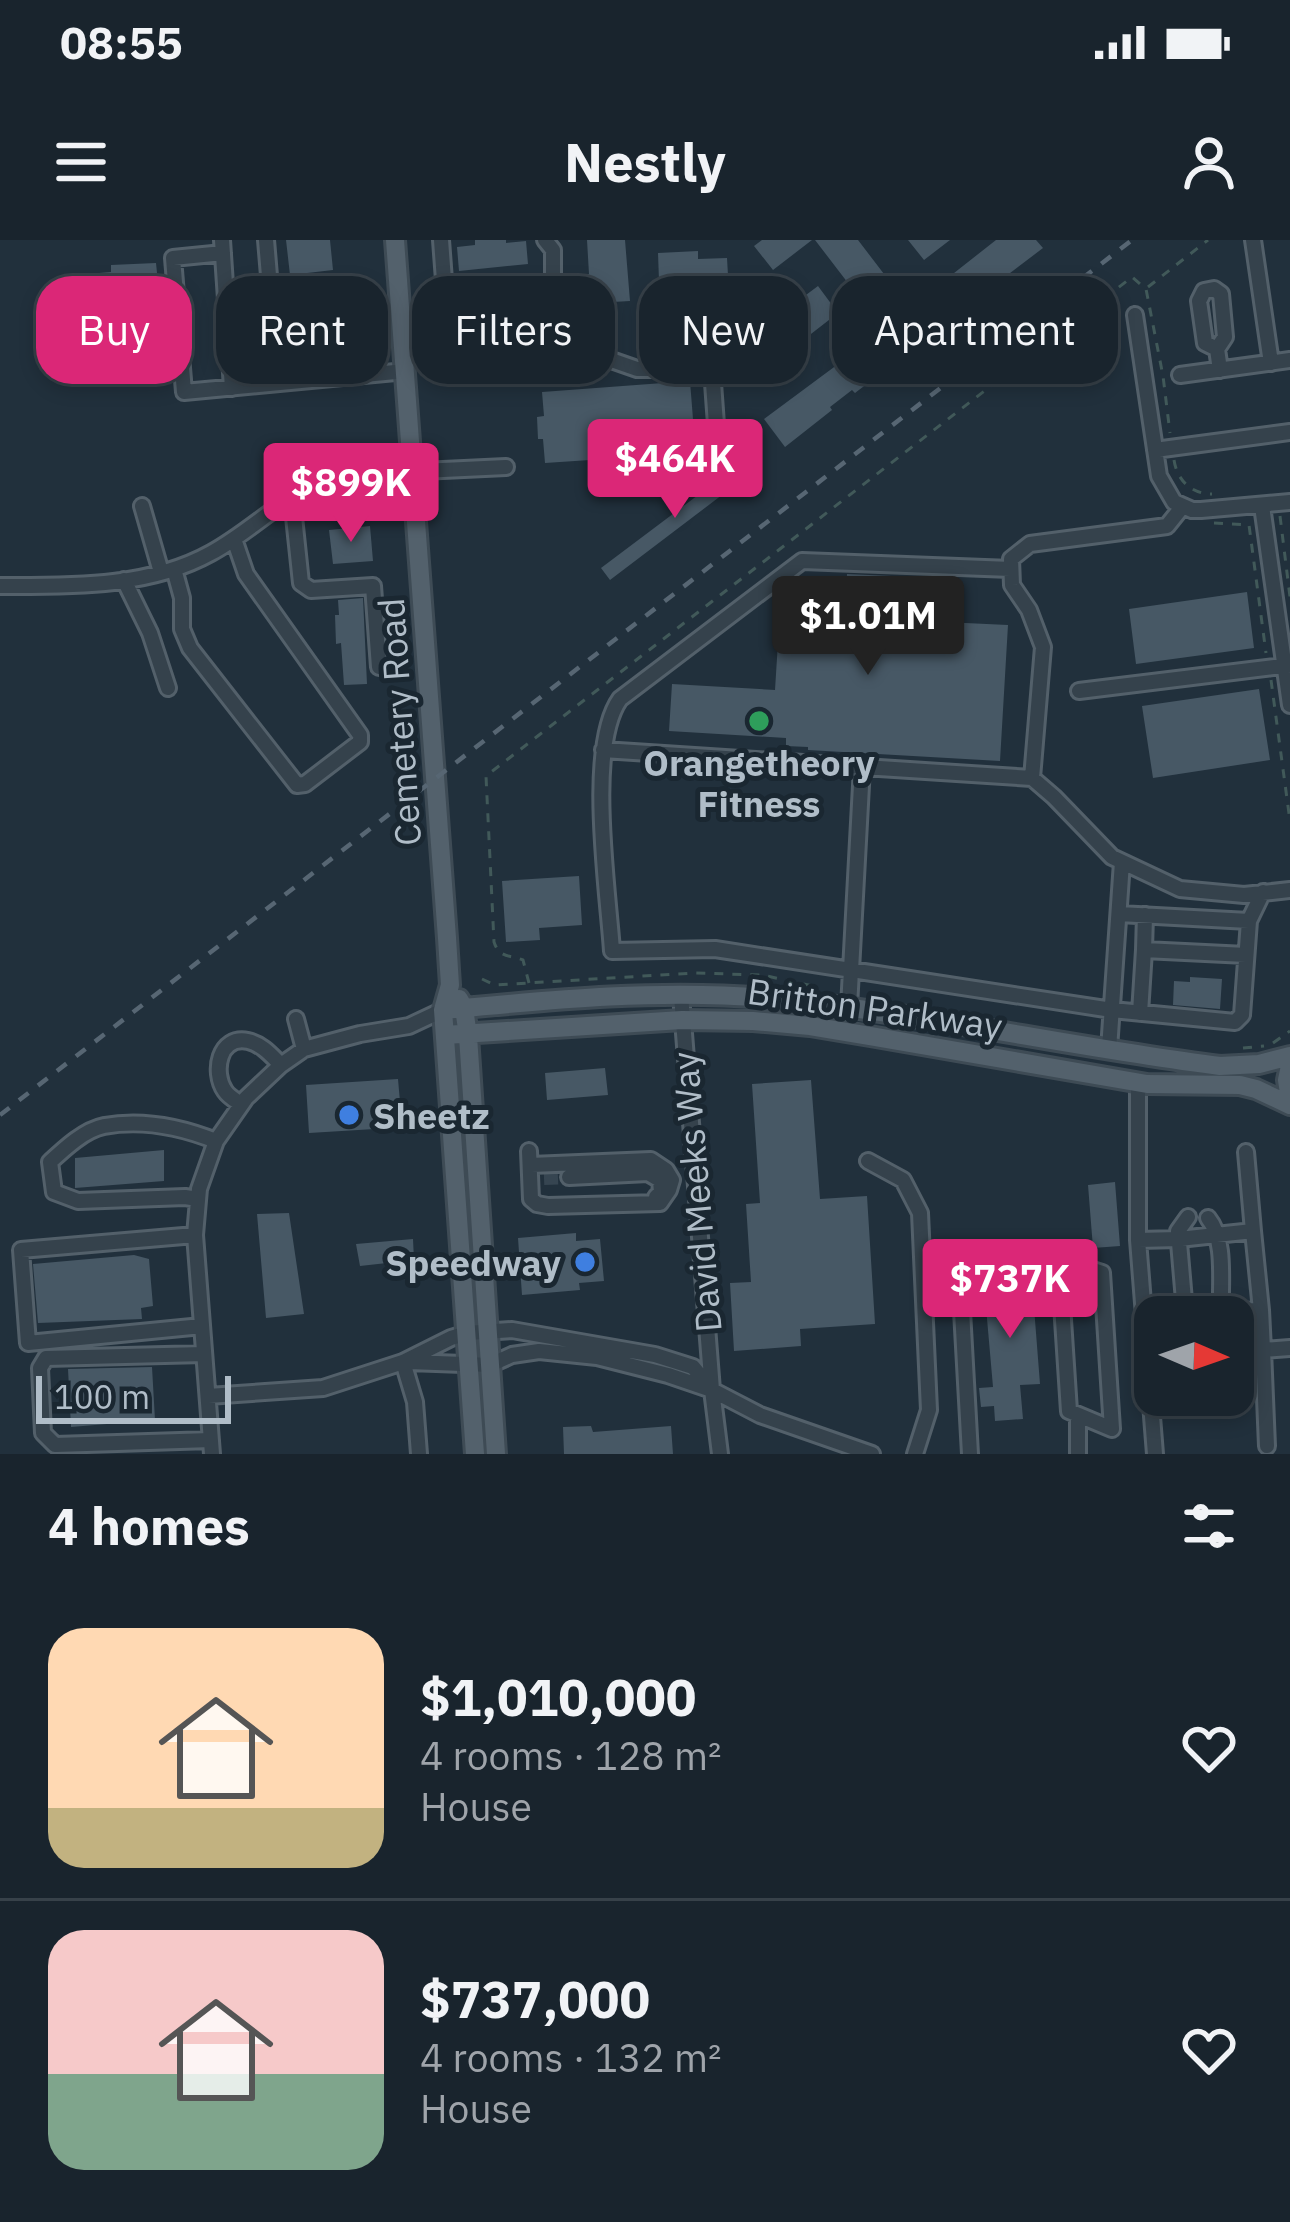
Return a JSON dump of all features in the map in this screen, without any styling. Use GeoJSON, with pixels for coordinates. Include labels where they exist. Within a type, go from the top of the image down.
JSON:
{"type":"FeatureCollection","features":[{"type":"Feature","properties":{"kind":"main road","name":"Cemetery Road"},"geometry":{"type":"LineString","coordinates":[[395,240],[450,985],[443,1010],[475,1454]]}},
{"type":"Feature","properties":{"kind":"main road","name":"Cemetery Road"},"geometry":{"type":"LineString","coordinates":[[450,985],[464,1008],[468,1036],[496,1454]]}},
{"type":"Feature","properties":{"kind":"main road","name":"Britton Parkway"},"geometry":{"type":"LineString","coordinates":[[443,1010],[608,997],[760,998],[849,1007],[1220,1066],[1290,1057]]}},
{"type":"Feature","properties":{"kind":"main road","name":"Britton Parkway"},"geometry":{"type":"LineString","coordinates":[[445,1035],[682,1020],[810,1026],[1138,1083],[1240,1085],[1290,1102]]}},
{"type":"Feature","properties":{"kind":"main road"},"geometry":{"type":"LineString","coordinates":[[1290,1066],[1290,1102]]}},
{"type":"Feature","properties":{"kind":"street"},"geometry":{"type":"LineString","coordinates":[[266,240],[269,276]]}},
{"type":"Feature","properties":{"kind":"street"},"geometry":{"type":"LineString","coordinates":[[441,240],[444,276]]}},
{"type":"Feature","properties":{"kind":"street"},"geometry":{"type":"LineString","coordinates":[[545,240],[553,250],[553,276]]}},
{"type":"Feature","properties":{"kind":"street"},"geometry":{"type":"LineString","coordinates":[[1252,240],[1271,363]]}},
{"type":"Feature","properties":{"kind":"street"},"geometry":{"type":"LineString","coordinates":[[232,388],[222,247],[173,258],[184,392],[232,388],[269,384]]}},
{"type":"Feature","properties":{"kind":"street"},"geometry":{"type":"LineString","coordinates":[[1135,315],[1159,476],[1166,493],[1174,502],[1202,511],[1290,502]]}},
{"type":"Feature","properties":{"kind":"street"},"geometry":{"type":"LineString","coordinates":[[403,342],[412,342]]}},
{"type":"Feature","properties":{"kind":"street"},"geometry":{"type":"LineString","coordinates":[[1217,349],[1220,370]]}},
{"type":"Feature","properties":{"kind":"street"},"geometry":{"type":"LineString","coordinates":[[1180,375],[1290,360]]}},
{"type":"Feature","properties":{"kind":"street"},"geometry":{"type":"LineString","coordinates":[[615,361],[637,369],[712,369],[719,466]]}},
{"type":"Feature","properties":{"kind":"street"},"geometry":{"type":"LineString","coordinates":[[388,373],[406,371]]}},
{"type":"Feature","properties":{"kind":"street"},"geometry":{"type":"LineString","coordinates":[[1155,450],[1290,433]]}},
{"type":"Feature","properties":{"kind":"street"},"geometry":{"type":"LineString","coordinates":[[0,586],[67,586],[168,570],[208,555],[322,479],[358,472],[506,467]]}},
{"type":"Feature","properties":{"kind":"street"},"geometry":{"type":"LineString","coordinates":[[358,472],[361,504]]}},
{"type":"Feature","properties":{"kind":"street"},"geometry":{"type":"LineString","coordinates":[[292,499],[301,583],[310,590],[373,586],[379,667]]}},
{"type":"Feature","properties":{"kind":"street"},"geometry":{"type":"LineString","coordinates":[[142,506],[182,598],[182,629],[190,648],[297,785],[305,784],[360,742],[360,735],[245,574],[234,539]]}},
{"type":"Feature","properties":{"kind":"street"},"geometry":{"type":"LineString","coordinates":[[1032,778],[1043,646],[1029,610],[1012,585],[1011,559],[1030,544],[1167,526],[1183,506]]}},
{"type":"Feature","properties":{"kind":"street"},"geometry":{"type":"LineString","coordinates":[[1262,506],[1290,705]]}},
{"type":"Feature","properties":{"kind":"street"},"geometry":{"type":"LineString","coordinates":[[1012,569],[802,561],[620,699],[612,711],[600,780],[612,951],[715,950],[1112,1010],[1235,1022],[1242,1015],[1249,921],[1263,892]]}},
{"type":"Feature","properties":{"kind":"street"},"geometry":{"type":"LineString","coordinates":[[124,580],[150,633],[168,688]]}},
{"type":"Feature","properties":{"kind":"street"},"geometry":{"type":"LineString","coordinates":[[1079,692],[1281,666]]}},
{"type":"Feature","properties":{"kind":"street"},"geometry":{"type":"LineString","coordinates":[[603,750],[1032,778],[1112,857],[1180,889],[1244,895],[1290,890]]}},
{"type":"Feature","properties":{"kind":"street"},"geometry":{"type":"LineString","coordinates":[[849,1007],[862,767]]}},
{"type":"Feature","properties":{"kind":"street"},"geometry":{"type":"LineString","coordinates":[[1109,1048],[1122,862]]}},
{"type":"Feature","properties":{"kind":"street"},"geometry":{"type":"LineString","coordinates":[[1196,918],[1198,891]]}},
{"type":"Feature","properties":{"kind":"street"},"geometry":{"type":"LineString","coordinates":[[1119,914],[1249,921]]}},
{"type":"Feature","properties":{"kind":"street"},"geometry":{"type":"LineString","coordinates":[[1141,1013],[1145,915]]}},
{"type":"Feature","properties":{"kind":"street"},"geometry":{"type":"LineString","coordinates":[[1144,950],[1246,956]]}},
{"type":"Feature","properties":{"kind":"street","name":"David Meeks Way"},"geometry":{"type":"LineString","coordinates":[[681,995],[720,1454]]}},
{"type":"Feature","properties":{"kind":"street"},"geometry":{"type":"LineString","coordinates":[[204,1354],[46,1358],[40,1368],[43,1433],[55,1445],[211,1447],[208,1396],[195,1235],[203,1172],[216,1141],[241,1104],[304,1049],[409,1025],[443,1010]]}},
{"type":"Feature","properties":{"kind":"street"},"geometry":{"type":"LineString","coordinates":[[296,1018],[304,1049]]}},
{"type":"Feature","properties":{"kind":"street"},"geometry":{"type":"LineString","coordinates":[[409,1025],[445,1035]]}},
{"type":"Feature","properties":{"kind":"street"},"geometry":{"type":"LineString","coordinates":[[241,1104],[224,1090],[218,1076],[218,1060],[225,1048],[249,1041],[281,1065]]}},
{"type":"Feature","properties":{"kind":"street"},"geometry":{"type":"LineString","coordinates":[[1138,1083],[1138,1240],[1144,1296]]}},
{"type":"Feature","properties":{"kind":"street"},"geometry":{"type":"LineString","coordinates":[[198,1199],[78,1201],[54,1192],[50,1162],[101,1126],[162,1125],[216,1141]]}},
{"type":"Feature","properties":{"kind":"street"},"geometry":{"type":"LineString","coordinates":[[1246,1152],[1262,1310],[1267,1446]]}},
{"type":"Feature","properties":{"kind":"street"},"geometry":{"type":"LineString","coordinates":[[651,1160],[667,1170],[671,1180],[660,1203],[562,1207],[531,1199],[535,1165],[651,1160]]}},
{"type":"Feature","properties":{"kind":"street"},"geometry":{"type":"LineString","coordinates":[[868,1161],[903,1180],[920,1213],[929,1410],[915,1454]]}},
{"type":"Feature","properties":{"kind":"street"},"geometry":{"type":"LineString","coordinates":[[569,1177],[648,1173],[661,1180],[656,1197],[629,1204]]}},
{"type":"Feature","properties":{"kind":"street"},"geometry":{"type":"LineString","coordinates":[[671,1180],[695,1177]]}},
{"type":"Feature","properties":{"kind":"street"},"geometry":{"type":"LineString","coordinates":[[1184,1296],[1180,1224],[1189,1217]]}},
{"type":"Feature","properties":{"kind":"street"},"geometry":{"type":"LineString","coordinates":[[1208,1217],[1217,1235],[1220,1296]]}},
{"type":"Feature","properties":{"kind":"street"},"geometry":{"type":"LineString","coordinates":[[1138,1240],[1253,1231]]}},
{"type":"Feature","properties":{"kind":"street"},"geometry":{"type":"LineString","coordinates":[[195,1235],[20,1250],[28,1342],[202,1326]]}},
{"type":"Feature","properties":{"kind":"street"},"geometry":{"type":"LineString","coordinates":[[970,1454],[959,1257],[1059,1251],[1059,1259],[1070,1412],[1112,1429],[1102,1273],[1059,1259]]}},
{"type":"Feature","properties":{"kind":"street"},"geometry":{"type":"LineString","coordinates":[[1254,1310],[1262,1310]]}},
{"type":"Feature","properties":{"kind":"street"},"geometry":{"type":"LineString","coordinates":[[208,1396],[323,1388],[404,1362],[467,1333],[489,1330],[655,1355],[693,1367],[712,1390]]}},
{"type":"Feature","properties":{"kind":"street"},"geometry":{"type":"LineString","coordinates":[[1254,1351],[1290,1348]]}},
{"type":"Feature","properties":{"kind":"street"},"geometry":{"type":"LineString","coordinates":[[404,1362],[490,1365],[512,1355],[564,1352],[712,1390],[840,1449],[872,1454]]}},
{"type":"Feature","properties":{"kind":"street"},"geometry":{"type":"LineString","coordinates":[[404,1362],[415,1402],[418,1454]]}},
{"type":"Feature","properties":{"kind":"street"},"geometry":{"type":"LineString","coordinates":[[1078,1415],[1078,1454]]}},
{"type":"Feature","properties":{"kind":"street"},"geometry":{"type":"LineString","coordinates":[[1154,1416],[1155,1454]]}},
{"type":"Feature","properties":{"kind":"path"},"geometry":{"type":"LineString","coordinates":[[1208,240],[1146,289],[1176,472],[1192,490],[1217,494]]}},
{"type":"Feature","properties":{"kind":"path"},"geometry":{"type":"LineString","coordinates":[[1280,516],[1290,597]]}},
{"type":"Feature","properties":{"kind":"path"},"geometry":{"type":"LineString","coordinates":[[1217,523],[1249,525],[1281,666],[1290,821]]}},
{"type":"Feature","properties":{"kind":"building"},"geometry":{"type":"Polygon","coordinates":[[[286,240],[330,240],[333,270],[290,275],[286,240]]]}},
{"type":"Feature","properties":{"kind":"building"},"geometry":{"type":"Polygon","coordinates":[[[475,240],[526,241],[528,264],[459,271],[457,247],[475,245],[475,240]]]}},
{"type":"Feature","properties":{"kind":"building"},"geometry":{"type":"Polygon","coordinates":[[[587,240],[625,240],[630,301],[615,302],[615,276],[577,276],[589,274],[587,240]]]}},
{"type":"Feature","properties":{"kind":"building"},"geometry":{"type":"Polygon","coordinates":[[[762,240],[812,240],[773,270],[754,246],[762,240]]]}},
{"type":"Feature","properties":{"kind":"building"},"geometry":{"type":"Polygon","coordinates":[[[815,240],[858,240],[886,276],[843,276],[815,240]]]}},
{"type":"Feature","properties":{"kind":"building"},"geometry":{"type":"Polygon","coordinates":[[[908,240],[950,240],[924,260],[908,240]]]}},
{"type":"Feature","properties":{"kind":"building"},"geometry":{"type":"Polygon","coordinates":[[[996,240],[1036,240],[1043,248],[1006,276],[950,276],[996,240]]]}},
{"type":"Feature","properties":{"kind":"building"},"geometry":{"type":"Polygon","coordinates":[[[698,251],[698,259],[727,258],[728,276],[659,276],[658,253],[698,251]]]}},
{"type":"Feature","properties":{"kind":"building"},"geometry":{"type":"Polygon","coordinates":[[[156,263],[157,276],[99,276],[111,272],[111,265],[156,263]]]}},
{"type":"Feature","properties":{"kind":"building"},"geometry":{"type":"Polygon","coordinates":[[[818,286],[832,305],[832,318],[808,336],[808,293],[818,286]]]}},
{"type":"Feature","properties":{"kind":"building"},"geometry":{"type":"Polygon","coordinates":[[[832,369],[832,384],[867,384],[855,393],[852,390],[785,447],[764,419],[832,369]]]}},
{"type":"Feature","properties":{"kind":"building"},"geometry":{"type":"Polygon","coordinates":[[[690,384],[697,470],[607,477],[605,459],[545,463],[537,417],[544,416],[542,392],[690,384]]]}},
{"type":"Feature","properties":{"kind":"building"},"geometry":{"type":"Polygon","coordinates":[[[746,459],[747,476],[610,580],[601,568],[746,459]]]}},
{"type":"Feature","properties":{"kind":"building"},"geometry":{"type":"Polygon","coordinates":[[[370,526],[373,561],[333,564],[329,530],[370,526]]]}},
{"type":"Feature","properties":{"kind":"building"},"geometry":{"type":"Polygon","coordinates":[[[847,574],[937,578],[935,608],[945,609],[944,622],[1008,625],[1000,761],[808,750],[786,746],[786,738],[669,731],[672,684],[775,690],[781,594],[846,598],[847,574]]]}},
{"type":"Feature","properties":{"kind":"building"},"geometry":{"type":"Polygon","coordinates":[[[1247,592],[1254,648],[1136,664],[1129,609],[1247,592]]]}},
{"type":"Feature","properties":{"kind":"building"},"geometry":{"type":"Polygon","coordinates":[[[363,598],[367,684],[344,685],[341,643],[336,644],[338,600],[363,598]]]}},
{"type":"Feature","properties":{"kind":"building"},"geometry":{"type":"Polygon","coordinates":[[[1259,689],[1270,760],[1153,778],[1142,706],[1259,689]]]}},
{"type":"Feature","properties":{"kind":"building"},"geometry":{"type":"Polygon","coordinates":[[[579,876],[582,925],[539,928],[540,940],[506,942],[502,881],[579,876]]]}},
{"type":"Feature","properties":{"kind":"building"},"geometry":{"type":"Polygon","coordinates":[[[1190,977],[1222,979],[1220,1009],[1173,1005],[1174,981],[1190,982],[1190,977]]]}},
{"type":"Feature","properties":{"kind":"building"},"geometry":{"type":"Polygon","coordinates":[[[605,1068],[608,1095],[547,1100],[545,1073],[605,1068]]]}},
{"type":"Feature","properties":{"kind":"building","name":"Sheetz"},"geometry":{"type":"Polygon","coordinates":[[[398,1079],[400,1102],[389,1103],[391,1128],[309,1133],[306,1085],[398,1079]]]}},
{"type":"Feature","properties":{"kind":"building"},"geometry":{"type":"Polygon","coordinates":[[[811,1080],[820,1199],[867,1196],[875,1324],[800,1329],[801,1346],[734,1351],[730,1283],[751,1282],[746,1204],[760,1203],[752,1084],[811,1080]]]}},
{"type":"Feature","properties":{"kind":"building"},"geometry":{"type":"Polygon","coordinates":[[[164,1150],[164,1181],[75,1188],[75,1158],[164,1150]]]}},
{"type":"Feature","properties":{"kind":"building"},"geometry":{"type":"Polygon","coordinates":[[[1115,1182],[1120,1246],[1093,1248],[1088,1185],[1115,1182]]]}},
{"type":"Feature","properties":{"kind":"building"},"geometry":{"type":"Polygon","coordinates":[[[289,1213],[304,1314],[266,1318],[257,1214],[289,1213]]]}},
{"type":"Feature","properties":{"kind":"building"},"geometry":{"type":"Polygon","coordinates":[[[576,1233],[576,1241],[600,1239],[604,1281],[579,1283],[580,1290],[522,1295],[518,1238],[576,1233]]]}},
{"type":"Feature","properties":{"kind":"building"},"geometry":{"type":"Polygon","coordinates":[[[413,1239],[414,1260],[360,1266],[356,1244],[413,1239]]]}},
{"type":"Feature","properties":{"kind":"building"},"geometry":{"type":"Polygon","coordinates":[[[134,1255],[149,1259],[153,1306],[141,1308],[142,1319],[38,1323],[33,1264],[134,1255]]]}},
{"type":"Feature","properties":{"kind":"building"},"geometry":{"type":"Polygon","coordinates":[[[1031,1269],[1040,1384],[1020,1385],[1023,1419],[995,1421],[994,1406],[981,1407],[979,1388],[993,1387],[983,1273],[1031,1269]]]}},
{"type":"Feature","properties":{"kind":"building"},"geometry":{"type":"Polygon","coordinates":[[[152,1367],[155,1420],[71,1427],[68,1369],[152,1367]]]}},
{"type":"Feature","properties":{"kind":"building"},"geometry":{"type":"Polygon","coordinates":[[[591,1426],[593,1432],[671,1426],[673,1454],[564,1454],[563,1427],[591,1426]]]}},
{"type":"Feature","properties":{"kind":"tunnel"},"geometry":{"type":"LineString","coordinates":[[544,1178],[569,1177]]}},
{"type":"Feature","properties":{"kind":"railway"},"geometry":{"type":"LineString","coordinates":[[0,1115],[1132,240]]}},
{"type":"Feature","properties":{"kind":"place","name":"Orangetheory Fitness"},"geometry":{"type":"Point","coordinates":[759,721]}},
{"type":"Feature","properties":{"kind":"place","name":"Sheetz"},"geometry":{"type":"Point","coordinates":[349,1115]}},
{"type":"Feature","properties":{"kind":"place","name":"Speedway"},"geometry":{"type":"Point","coordinates":[585,1262]}}]}
